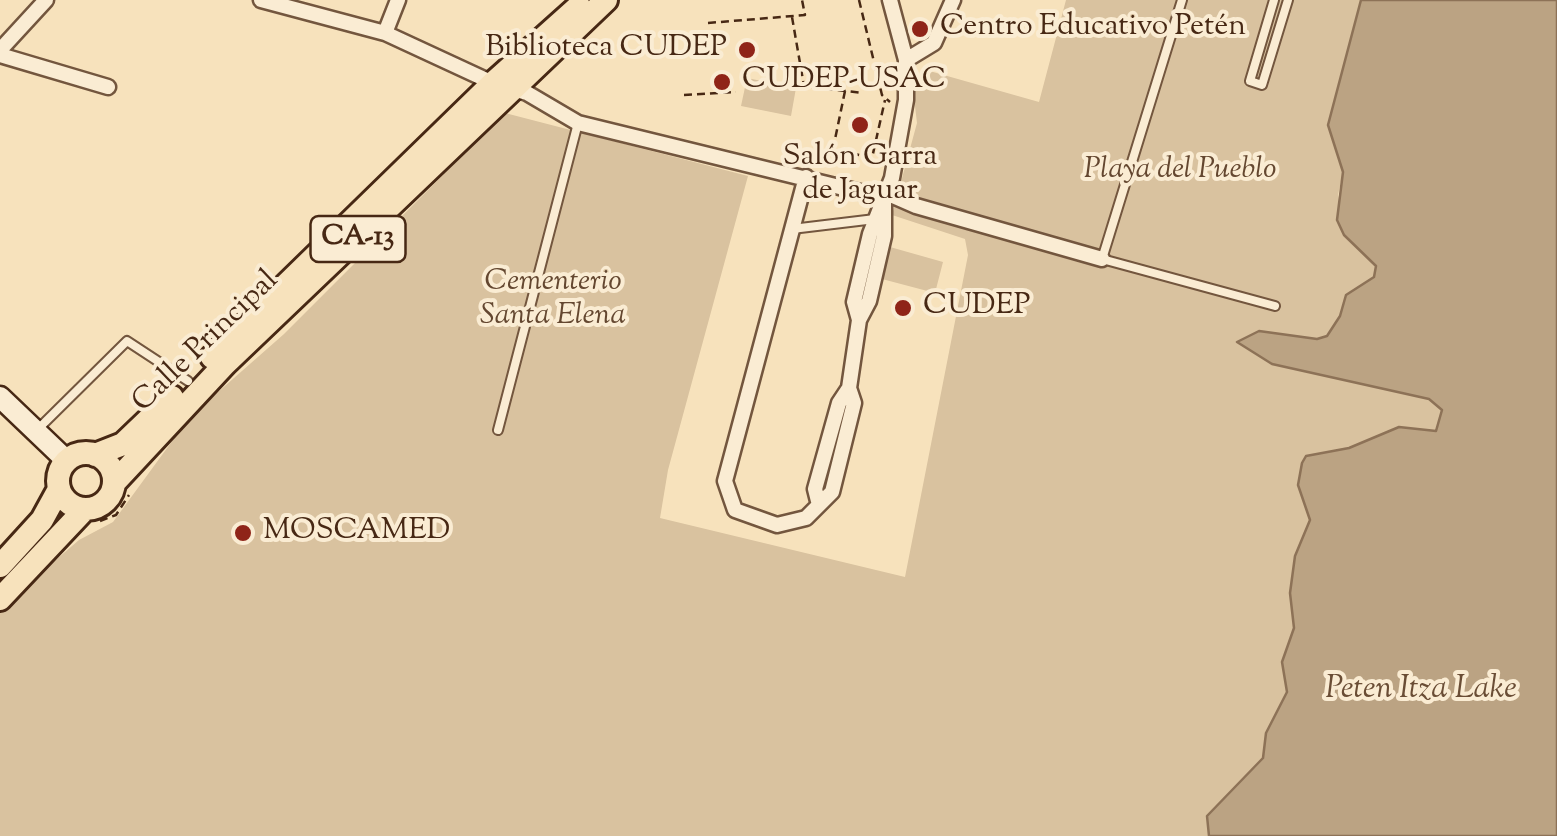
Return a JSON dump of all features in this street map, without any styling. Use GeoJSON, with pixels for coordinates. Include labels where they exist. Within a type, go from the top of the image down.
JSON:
{"type":"FeatureCollection","features":[{"type":"Feature","properties":{"kind":"main road","name":"Calle Principal"},"geometry":{"type":"LineString","coordinates":[[114,483],[226,364],[586,0]]}},
{"type":"Feature","properties":{"kind":"main road","name":"Calle Principal"},"geometry":{"type":"LineString","coordinates":[[96,454],[123,444],[504,86],[606,0]]}},
{"type":"Feature","properties":{"kind":"main road"},"geometry":{"type":"LineString","coordinates":[[0,396],[67,460],[59,474],[59,489],[42,520],[0,566]]}},
{"type":"Feature","properties":{"kind":"main road","name":"CA-13"},"geometry":{"type":"LineString","coordinates":[[67,460],[80,454],[96,454]]}},
{"type":"Feature","properties":{"kind":"main road"},"geometry":{"type":"LineString","coordinates":[[96,454],[110,466],[114,483]]}},
{"type":"Feature","properties":{"kind":"main road","name":"CA-13"},"geometry":{"type":"LineString","coordinates":[[0,599],[85,509],[105,502],[114,483]]}},
{"type":"Feature","properties":{"kind":"main road"},"geometry":{"type":"LineString","coordinates":[[59,489],[69,504],[85,509]]}},
{"type":"Feature","properties":{"kind":"street"},"geometry":{"type":"LineString","coordinates":[[46,0],[0,52],[108,87]]}},
{"type":"Feature","properties":{"kind":"street"},"geometry":{"type":"LineString","coordinates":[[261,0],[385,33],[578,122],[868,194],[884,192],[916,206],[1102,260]]}},
{"type":"Feature","properties":{"kind":"street"},"geometry":{"type":"LineString","coordinates":[[385,33],[398,0]]}},
{"type":"Feature","properties":{"kind":"street"},"geometry":{"type":"LineString","coordinates":[[859,320],[854,302],[901,136],[906,60],[890,0]]}},
{"type":"Feature","properties":{"kind":"street"},"geometry":{"type":"LineString","coordinates":[[906,60],[934,43],[953,0]]}},
{"type":"Feature","properties":{"kind":"street"},"geometry":{"type":"LineString","coordinates":[[806,177],[725,481],[735,510],[778,525],[806,518],[819,505],[815,490],[838,403],[849,388],[859,320],[869,301],[884,236],[884,192]]}},
{"type":"Feature","properties":{"kind":"lane"},"geometry":{"type":"LineString","coordinates":[[1182,0],[1102,260],[1275,306]]}},
{"type":"Feature","properties":{"kind":"lane"},"geometry":{"type":"LineString","coordinates":[[1274,0],[1250,81],[1262,86],[1288,0]]}},
{"type":"Feature","properties":{"kind":"lane"},"geometry":{"type":"LineString","coordinates":[[498,430],[578,122]]}},
{"type":"Feature","properties":{"kind":"lane"},"geometry":{"type":"LineString","coordinates":[[792,229],[875,219]]}},
{"type":"Feature","properties":{"kind":"lane"},"geometry":{"type":"LineString","coordinates":[[34,432],[128,342],[188,381]]}},
{"type":"Feature","properties":{"kind":"path"},"geometry":{"type":"LineString","coordinates":[[708,23],[805,15],[802,0]]}},
{"type":"Feature","properties":{"kind":"path"},"geometry":{"type":"LineString","coordinates":[[846,91],[833,150],[872,158],[885,100],[859,0]]}},
{"type":"Feature","properties":{"kind":"path"},"geometry":{"type":"LineString","coordinates":[[792,17],[804,86],[863,93]]}},
{"type":"Feature","properties":{"kind":"path"},"geometry":{"type":"LineString","coordinates":[[730,23],[730,32]]}},
{"type":"Feature","properties":{"kind":"path"},"geometry":{"type":"LineString","coordinates":[[684,95],[736,92]]}},
{"type":"Feature","properties":{"kind":"path"},"geometry":{"type":"LineString","coordinates":[[885,100],[892,103]]}},
{"type":"Feature","properties":{"kind":"green space"},"geometry":{"type":"Polygon","coordinates":[[[1066,0],[1361,0],[1328,125],[1343,172],[1338,195],[1344,235],[1376,267],[1374,277],[1346,295],[1340,316],[1327,336],[1317,339],[1259,331],[1429,399],[1442,410],[1437,431],[1399,427],[1349,448],[1307,456],[1302,463],[1298,485],[1310,520],[1295,556],[1290,593],[1294,628],[1282,662],[1287,692],[1266,733],[1263,758],[1207,816],[1209,836],[0,836],[0,608],[79,540],[113,522],[181,429],[284,334],[505,113],[748,176],[668,470],[660,518],[905,577],[968,255],[965,239],[892,215],[917,123],[912,81],[926,70],[1039,102],[1066,0]]]}},
{"type":"Feature","properties":{"kind":"green space"},"geometry":{"type":"Polygon","coordinates":[[[747,78],[796,88],[791,116],[741,106],[747,78]]]}},
{"type":"Feature","properties":{"kind":"green space"},"geometry":{"type":"Polygon","coordinates":[[[890,247],[943,262],[935,293],[882,279],[890,247]]]}},
{"type":"Feature","properties":{"kind":"water","name":"Peten Itza Lake"},"geometry":{"type":"Polygon","coordinates":[[[1361,0],[1557,0],[1557,836],[1209,836],[1207,816],[1263,758],[1266,733],[1287,692],[1282,662],[1294,628],[1290,593],[1295,556],[1310,520],[1298,485],[1302,463],[1306,456],[1349,448],[1399,427],[1436,431],[1442,410],[1429,399],[1272,364],[1237,342],[1259,331],[1317,339],[1327,336],[1340,316],[1346,295],[1374,277],[1376,266],[1344,235],[1337,220],[1343,172],[1328,125],[1361,0]]]}},
{"type":"Feature","properties":{"kind":"place","name":"Centro Educativo Petén"},"geometry":{"type":"Point","coordinates":[920,29]}},
{"type":"Feature","properties":{"kind":"place","name":"Biblioteca CUDEP"},"geometry":{"type":"Point","coordinates":[747,50]}},
{"type":"Feature","properties":{"kind":"place","name":"CUDEP-USAC"},"geometry":{"type":"Point","coordinates":[722,82]}},
{"type":"Feature","properties":{"kind":"place","name":"Salón Garra de Jaguar"},"geometry":{"type":"Point","coordinates":[860,125]}},
{"type":"Feature","properties":{"kind":"place","name":"CUDEP"},"geometry":{"type":"Point","coordinates":[903,308]}},
{"type":"Feature","properties":{"kind":"place","name":"MOSCAMED"},"geometry":{"type":"Point","coordinates":[243,533]}},
{"type":"Feature","properties":{"kind":"park label","name":"Playa del Pueblo"},"geometry":{"type":"Point","coordinates":[1180,172]}},
{"type":"Feature","properties":{"kind":"park label","name":"Cementerio Santa Elena"},"geometry":{"type":"Point","coordinates":[553,301]}}]}
